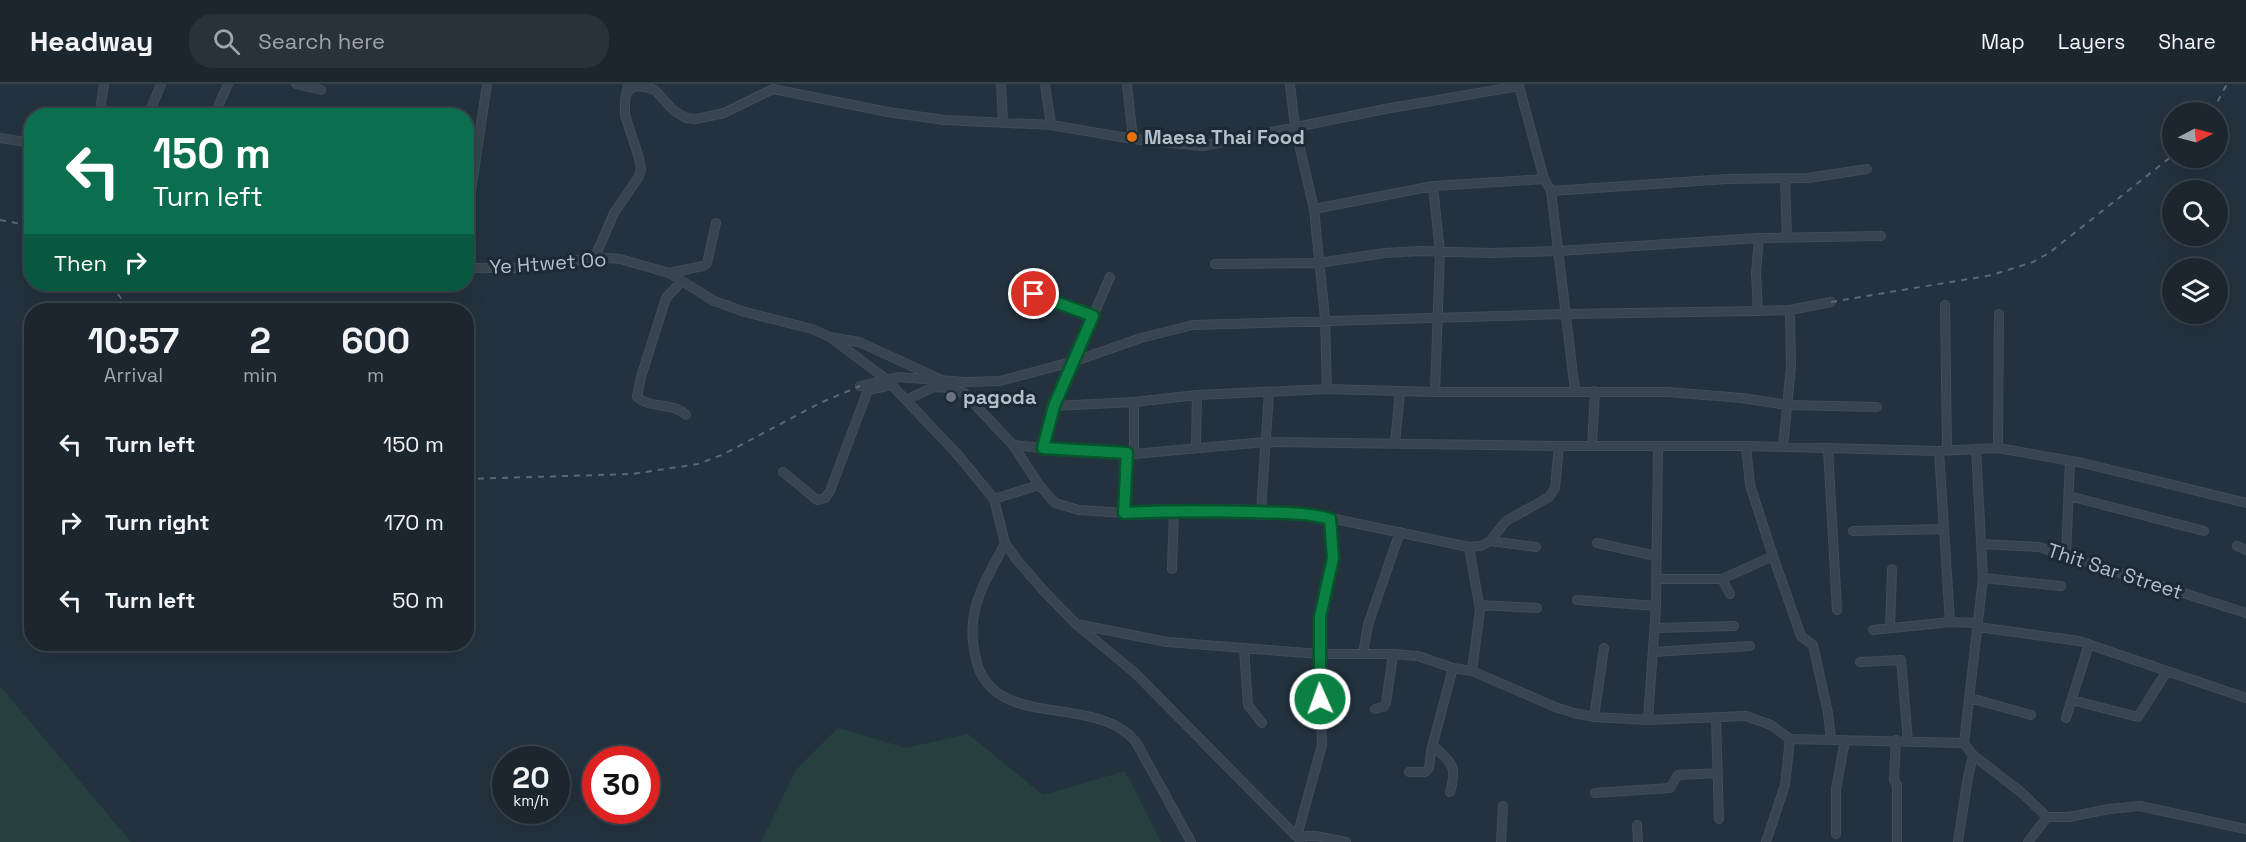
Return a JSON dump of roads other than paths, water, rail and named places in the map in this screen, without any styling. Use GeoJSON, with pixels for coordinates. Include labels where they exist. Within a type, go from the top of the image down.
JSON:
{"type":"FeatureCollection","features":[{"type":"Feature","properties":{"kind":"street"},"geometry":{"type":"LineString","coordinates":[[100,108],[104,84]]}},
{"type":"Feature","properties":{"kind":"street"},"geometry":{"type":"LineString","coordinates":[[151,108],[161,84]]}},
{"type":"Feature","properties":{"kind":"street"},"geometry":{"type":"LineString","coordinates":[[218,108],[228,84]]}},
{"type":"Feature","properties":{"kind":"street"},"geometry":{"type":"LineString","coordinates":[[296,84],[321,90]]}},
{"type":"Feature","properties":{"kind":"street"},"geometry":{"type":"LineString","coordinates":[[474,171],[487,84]]}},
{"type":"Feature","properties":{"kind":"street"},"geometry":{"type":"LineString","coordinates":[[1002,84],[1003,122]]}},
{"type":"Feature","properties":{"kind":"street"},"geometry":{"type":"LineString","coordinates":[[1046,84],[1051,125]]}},
{"type":"Feature","properties":{"kind":"street"},"geometry":{"type":"LineString","coordinates":[[1127,84],[1133,139]]}},
{"type":"Feature","properties":{"kind":"street"},"geometry":{"type":"LineString","coordinates":[[1290,84],[1295,127],[1314,208],[1325,321],[1327,389]]}},
{"type":"Feature","properties":{"kind":"street"},"geometry":{"type":"LineString","coordinates":[[595,257],[614,213],[641,170],[625,115],[628,87],[645,87],[655,90],[680,116],[696,119],[724,113],[772,86],[888,112],[944,120],[1051,125],[1133,139],[1203,146],[1385,109],[1519,86],[1545,178],[1551,191],[1575,391]]}},
{"type":"Feature","properties":{"kind":"street"},"geometry":{"type":"LineString","coordinates":[[0,138],[24,142]]}},
{"type":"Feature","properties":{"kind":"street"},"geometry":{"type":"LineString","coordinates":[[1551,191],[1727,178],[1808,178],[1867,169]]}},
{"type":"Feature","properties":{"kind":"street"},"geometry":{"type":"LineString","coordinates":[[1314,208],[1433,186],[1545,178]]}},
{"type":"Feature","properties":{"kind":"street"},"geometry":{"type":"LineString","coordinates":[[1785,178],[1786,237]]}},
{"type":"Feature","properties":{"kind":"street"},"geometry":{"type":"LineString","coordinates":[[1433,186],[1440,252],[1435,392]]}},
{"type":"Feature","properties":{"kind":"street"},"geometry":{"type":"LineString","coordinates":[[669,273],[703,266],[707,263],[716,223]]}},
{"type":"Feature","properties":{"kind":"street"},"geometry":{"type":"LineString","coordinates":[[1215,264],[1318,263],[1385,253],[1559,251],[1759,238],[1881,236]]}},
{"type":"Feature","properties":{"kind":"street"},"geometry":{"type":"LineString","coordinates":[[1758,311],[1755,273],[1759,238]]}},
{"type":"Feature","properties":{"kind":"street","name":"Ye Htwet Oo"},"geometry":{"type":"LineString","coordinates":[[474,268],[532,268],[595,257],[620,259],[669,273],[714,301],[812,329],[830,338]]}},
{"type":"Feature","properties":{"kind":"street"},"geometry":{"type":"LineString","coordinates":[[1043,448],[1054,406],[1110,277]]}},
{"type":"Feature","properties":{"kind":"street"},"geometry":{"type":"LineString","coordinates":[[681,282],[666,298],[637,397],[642,401],[678,409],[686,415]]}},
{"type":"Feature","properties":{"kind":"street"},"geometry":{"type":"LineString","coordinates":[[1019,288],[1093,316]]}},
{"type":"Feature","properties":{"kind":"street"},"geometry":{"type":"LineString","coordinates":[[860,386],[911,377],[944,381],[1000,381],[1075,361],[1141,338],[1193,325],[1229,322],[1790,310],[1832,302]]}},
{"type":"Feature","properties":{"kind":"street"},"geometry":{"type":"LineString","coordinates":[[1945,305],[1944,529],[1950,622]]}},
{"type":"Feature","properties":{"kind":"street"},"geometry":{"type":"LineString","coordinates":[[1783,447],[1791,366],[1790,310]]}},
{"type":"Feature","properties":{"kind":"street"},"geometry":{"type":"LineString","coordinates":[[1998,448],[1999,314]]}},
{"type":"Feature","properties":{"kind":"street"},"geometry":{"type":"LineString","coordinates":[[830,338],[859,342],[944,381],[951,388]]}},
{"type":"Feature","properties":{"kind":"street"},"geometry":{"type":"LineString","coordinates":[[830,338],[889,382],[958,456],[994,500],[1005,543],[1017,560],[1076,624],[1135,673],[1300,839]]}},
{"type":"Feature","properties":{"kind":"street"},"geometry":{"type":"LineString","coordinates":[[783,472],[817,500],[825,498],[830,491],[868,390],[889,382]]}},
{"type":"Feature","properties":{"kind":"street"},"geometry":{"type":"LineString","coordinates":[[906,400],[934,387],[951,388],[964,393],[1013,445],[1039,485],[1055,504],[1079,510],[1124,513],[1174,510],[1311,514],[1469,547],[1481,546],[1490,541],[1506,521],[1549,497],[1555,488],[1559,446]]}},
{"type":"Feature","properties":{"kind":"street"},"geometry":{"type":"LineString","coordinates":[[1054,406],[1134,402],[1197,395],[1327,389],[1435,392],[1668,392],[1742,398],[1787,405],[1877,407]]}},
{"type":"Feature","properties":{"kind":"street"},"geometry":{"type":"LineString","coordinates":[[1395,444],[1400,391]]}},
{"type":"Feature","properties":{"kind":"street"},"geometry":{"type":"LineString","coordinates":[[1592,446],[1595,391]]}},
{"type":"Feature","properties":{"kind":"street"},"geometry":{"type":"LineString","coordinates":[[1261,512],[1269,392]]}},
{"type":"Feature","properties":{"kind":"street"},"geometry":{"type":"LineString","coordinates":[[1196,447],[1197,395]]}},
{"type":"Feature","properties":{"kind":"street"},"geometry":{"type":"LineString","coordinates":[[1124,513],[1134,402]]}},
{"type":"Feature","properties":{"kind":"street"},"geometry":{"type":"LineString","coordinates":[[1013,445],[1130,454],[1265,442],[1943,450],[1998,448],[2070,461],[2246,503]]}},
{"type":"Feature","properties":{"kind":"street"},"geometry":{"type":"LineString","coordinates":[[1648,720],[1656,606],[1658,446]]}},
{"type":"Feature","properties":{"kind":"street"},"geometry":{"type":"LineString","coordinates":[[1746,446],[1750,486],[1773,556],[1801,636],[1814,645],[1828,713],[1831,740]]}},
{"type":"Feature","properties":{"kind":"street"},"geometry":{"type":"LineString","coordinates":[[1828,449],[1837,610]]}},
{"type":"Feature","properties":{"kind":"street"},"geometry":{"type":"LineString","coordinates":[[1976,449],[1983,578],[1964,743],[1973,755],[2022,793],[2047,817],[2069,817],[2109,808],[2140,806],[2246,829]]}},
{"type":"Feature","properties":{"kind":"street"},"geometry":{"type":"LineString","coordinates":[[2066,555],[2070,461]]}},
{"type":"Feature","properties":{"kind":"street"},"geometry":{"type":"LineString","coordinates":[[994,500],[1039,485]]}},
{"type":"Feature","properties":{"kind":"street"},"geometry":{"type":"LineString","coordinates":[[2069,496],[2204,531]]}},
{"type":"Feature","properties":{"kind":"street"},"geometry":{"type":"LineString","coordinates":[[1172,569],[1174,510]]}},
{"type":"Feature","properties":{"kind":"street"},"geometry":{"type":"LineString","coordinates":[[1300,839],[1322,745],[1320,617],[1333,558],[1330,519]]}},
{"type":"Feature","properties":{"kind":"street"},"geometry":{"type":"LineString","coordinates":[[1853,531],[1944,529]]}},
{"type":"Feature","properties":{"kind":"street"},"geometry":{"type":"LineString","coordinates":[[1363,654],[1368,625],[1400,532]]}},
{"type":"Feature","properties":{"kind":"street"},"geometry":{"type":"LineString","coordinates":[[1490,541],[1536,547]]}},
{"type":"Feature","properties":{"kind":"street"},"geometry":{"type":"LineString","coordinates":[[1005,543],[980,592],[974,607],[971,628],[972,644],[978,667],[986,683],[999,694],[1022,706],[1091,716],[1128,732],[1136,742],[1191,842]]}},
{"type":"Feature","properties":{"kind":"street"},"geometry":{"type":"LineString","coordinates":[[1597,543],[1656,556]]}},
{"type":"Feature","properties":{"kind":"street","name":"Thit Sar Street"},"geometry":{"type":"LineString","coordinates":[[1982,544],[2039,547],[2246,613]]}},
{"type":"Feature","properties":{"kind":"street"},"geometry":{"type":"LineString","coordinates":[[2237,546],[2246,550]]}},
{"type":"Feature","properties":{"kind":"street"},"geometry":{"type":"LineString","coordinates":[[1469,547],[1474,564],[1479,604],[1472,671]]}},
{"type":"Feature","properties":{"kind":"street"},"geometry":{"type":"LineString","coordinates":[[1656,579],[1722,579],[1773,556]]}},
{"type":"Feature","properties":{"kind":"street"},"geometry":{"type":"LineString","coordinates":[[1890,628],[1892,569]]}},
{"type":"Feature","properties":{"kind":"street"},"geometry":{"type":"LineString","coordinates":[[1983,578],[2061,586]]}},
{"type":"Feature","properties":{"kind":"street"},"geometry":{"type":"LineString","coordinates":[[1722,579],[1730,594]]}},
{"type":"Feature","properties":{"kind":"street"},"geometry":{"type":"LineString","coordinates":[[1577,600],[1656,606]]}},
{"type":"Feature","properties":{"kind":"street"},"geometry":{"type":"LineString","coordinates":[[1479,604],[1537,608]]}},
{"type":"Feature","properties":{"kind":"street"},"geometry":{"type":"LineString","coordinates":[[1873,630],[1950,622],[2079,641],[2246,698]]}},
{"type":"Feature","properties":{"kind":"street"},"geometry":{"type":"LineString","coordinates":[[1076,624],[1167,642],[1319,654],[1393,654],[1418,657],[1453,668],[1472,671],[1555,707],[1594,717],[1648,720],[1746,716],[1771,725],[1790,739],[1964,743]]}},
{"type":"Feature","properties":{"kind":"street"},"geometry":{"type":"LineString","coordinates":[[1655,628],[1734,626]]}},
{"type":"Feature","properties":{"kind":"street"},"geometry":{"type":"LineString","coordinates":[[2066,718],[2089,644]]}},
{"type":"Feature","properties":{"kind":"street"},"geometry":{"type":"LineString","coordinates":[[1653,652],[1750,646]]}},
{"type":"Feature","properties":{"kind":"street"},"geometry":{"type":"LineString","coordinates":[[1244,648],[1248,705],[1262,723]]}},
{"type":"Feature","properties":{"kind":"street"},"geometry":{"type":"LineString","coordinates":[[1594,717],[1604,648]]}},
{"type":"Feature","properties":{"kind":"street"},"geometry":{"type":"LineString","coordinates":[[1375,709],[1383,707],[1386,703],[1393,654]]}},
{"type":"Feature","properties":{"kind":"street"},"geometry":{"type":"LineString","coordinates":[[1860,662],[1901,660],[1908,741]]}},
{"type":"Feature","properties":{"kind":"street"},"geometry":{"type":"LineString","coordinates":[[1409,772],[1425,772],[1429,768],[1453,668]]}},
{"type":"Feature","properties":{"kind":"street"},"geometry":{"type":"LineString","coordinates":[[2072,700],[2138,717],[2167,671]]}},
{"type":"Feature","properties":{"kind":"street"},"geometry":{"type":"LineString","coordinates":[[1970,698],[2031,715]]}},
{"type":"Feature","properties":{"kind":"street"},"geometry":{"type":"LineString","coordinates":[[1716,718],[1719,819]]}},
{"type":"Feature","properties":{"kind":"street"},"geometry":{"type":"LineString","coordinates":[[1767,842],[1785,785],[1790,739]]}},
{"type":"Feature","properties":{"kind":"street"},"geometry":{"type":"LineString","coordinates":[[1836,834],[1836,789],[1845,740]]}},
{"type":"Feature","properties":{"kind":"street"},"geometry":{"type":"LineString","coordinates":[[1896,740],[1894,780],[1897,785],[1897,842]]}},
{"type":"Feature","properties":{"kind":"street"},"geometry":{"type":"LineString","coordinates":[[1433,744],[1453,767],[1454,778],[1450,792]]}},
{"type":"Feature","properties":{"kind":"street"},"geometry":{"type":"LineString","coordinates":[[1958,842],[1973,755]]}},
{"type":"Feature","properties":{"kind":"street"},"geometry":{"type":"LineString","coordinates":[[1595,793],[1670,788],[1678,775],[1718,773]]}},
{"type":"Feature","properties":{"kind":"street"},"geometry":{"type":"LineString","coordinates":[[1501,842],[1503,806]]}},
{"type":"Feature","properties":{"kind":"street"},"geometry":{"type":"LineString","coordinates":[[2028,842],[2047,817]]}},
{"type":"Feature","properties":{"kind":"street"},"geometry":{"type":"LineString","coordinates":[[1637,825],[1638,842]]}},
{"type":"Feature","properties":{"kind":"street"},"geometry":{"type":"LineString","coordinates":[[1300,839],[1316,836],[1346,842]]}},
{"type":"Feature","properties":{"kind":"railway"},"geometry":{"type":"LineString","coordinates":[[2217,102],[2227,84]]}},
{"type":"Feature","properties":{"kind":"railway"},"geometry":{"type":"LineString","coordinates":[[1831,302],[1992,275],[2033,262],[2049,253],[2162,164]]}},
{"type":"Feature","properties":{"kind":"railway"},"geometry":{"type":"LineString","coordinates":[[0,220],[24,224]]}},
{"type":"Feature","properties":{"kind":"railway"},"geometry":{"type":"LineString","coordinates":[[116,291],[124,303]]}},
{"type":"Feature","properties":{"kind":"railway"},"geometry":{"type":"LineString","coordinates":[[474,479],[632,474],[698,464],[724,454],[820,403],[860,386]]}},
{"type":"Feature","properties":{"kind":"place","name":"Maesa Thai Food"},"geometry":{"type":"Point","coordinates":[1132,137]}},
{"type":"Feature","properties":{"kind":"place","name":"pagoda"},"geometry":{"type":"Point","coordinates":[951,397]}}]}
